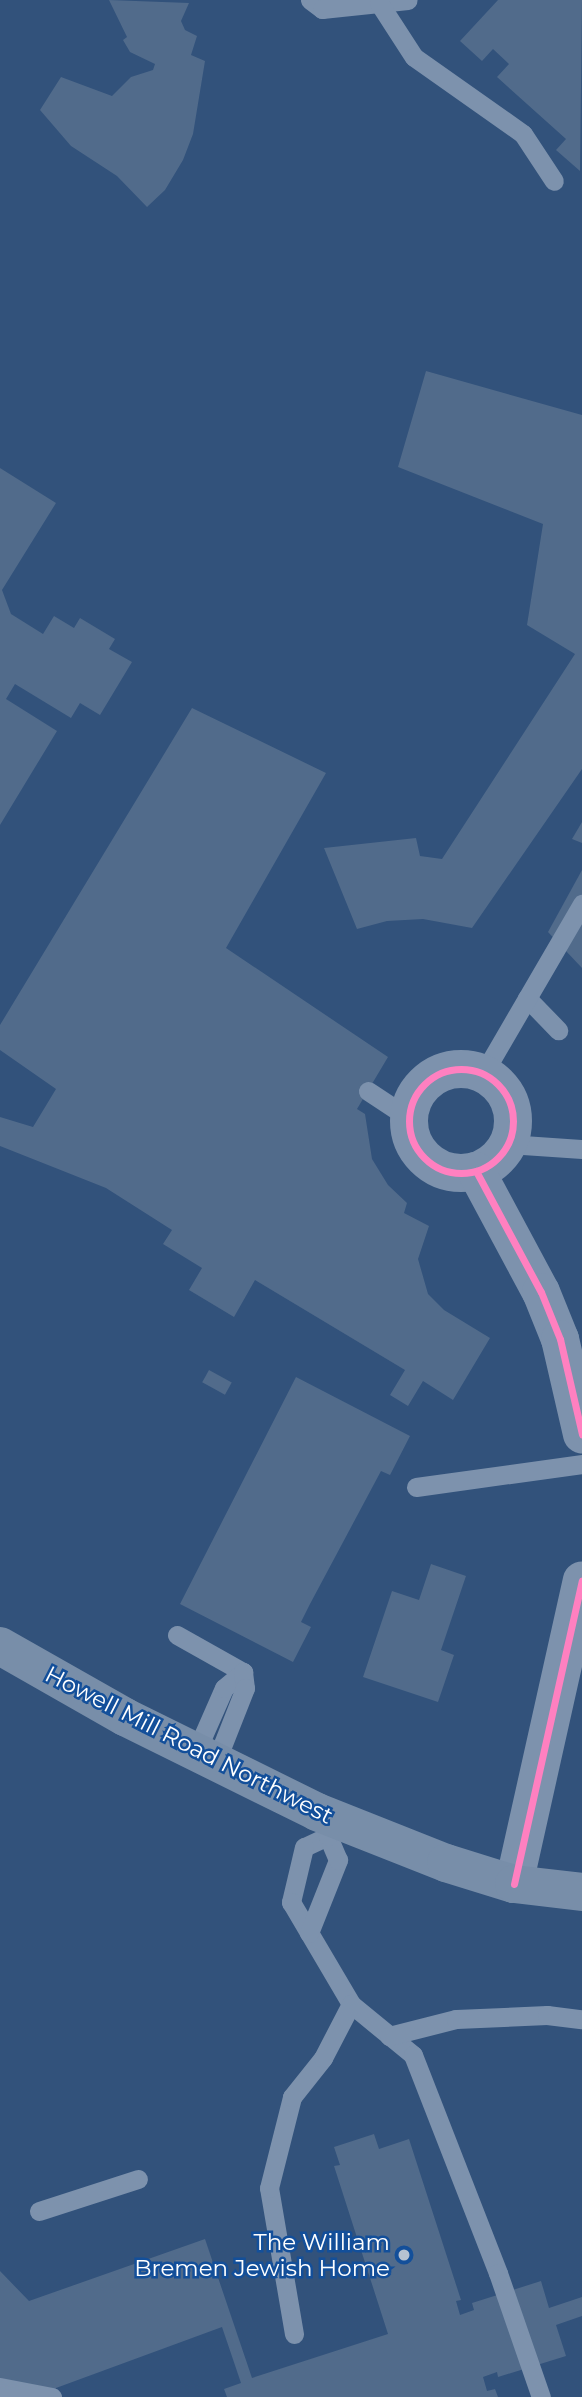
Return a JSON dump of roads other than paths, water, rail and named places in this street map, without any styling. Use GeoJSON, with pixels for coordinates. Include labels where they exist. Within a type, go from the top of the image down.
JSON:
{"type":"FeatureCollection","features":[{"type":"Feature","properties":{"kind":"main road","name":"Howell Mill Road Northwest"},"geometry":{"type":"LineString","coordinates":[[0,1646],[331,1827],[514,1884],[582,1892]]}},
{"type":"Feature","properties":{"kind":"street"},"geometry":{"type":"LineString","coordinates":[[450,1070],[483,1074],[507,1096],[513,1112],[508,1144],[489,1166],[476,1171],[451,1172],[428,1162],[410,1134],[409,1118],[413,1102],[435,1077],[450,1070]]}},
{"type":"Feature","properties":{"kind":"street"},"geometry":{"type":"LineString","coordinates":[[476,1171],[555,1328],[578,1404],[582,1434]]}},
{"type":"Feature","properties":{"kind":"street"},"geometry":{"type":"LineString","coordinates":[[514,1884],[582,1581]]}},
{"type":"Feature","properties":{"kind":"lane"},"geometry":{"type":"LineString","coordinates":[[310,0],[322,9],[408,0]]}},
{"type":"Feature","properties":{"kind":"lane"},"geometry":{"type":"LineString","coordinates":[[379,3],[414,57],[523,134],[554,181]]}},
{"type":"Feature","properties":{"kind":"lane"},"geometry":{"type":"LineString","coordinates":[[483,1074],[582,904]]}},
{"type":"Feature","properties":{"kind":"lane"},"geometry":{"type":"LineString","coordinates":[[527,998],[558,1030]]}},
{"type":"Feature","properties":{"kind":"lane"},"geometry":{"type":"LineString","coordinates":[[368,1091],[409,1118]]}},
{"type":"Feature","properties":{"kind":"lane"},"geometry":{"type":"LineString","coordinates":[[508,1144],[582,1149]]}},
{"type":"Feature","properties":{"kind":"lane"},"geometry":{"type":"LineString","coordinates":[[416,1487],[582,1464]]}},
{"type":"Feature","properties":{"kind":"lane"},"geometry":{"type":"LineString","coordinates":[[177,1635],[243,1672],[224,1688],[205,1759]]}},
{"type":"Feature","properties":{"kind":"lane"},"geometry":{"type":"LineString","coordinates":[[309,1933],[338,1860],[331,1827],[304,1847],[291,1902],[309,1933],[351,2004],[413,2056],[498,2273],[541,2397]]}},
{"type":"Feature","properties":{"kind":"lane"},"geometry":{"type":"LineString","coordinates":[[294,2334],[270,2188],[292,2097],[323,2059],[351,2004]]}},
{"type":"Feature","properties":{"kind":"lane"},"geometry":{"type":"LineString","coordinates":[[388,2036],[456,2020],[547,2015],[582,2019]]}},
{"type":"Feature","properties":{"kind":"lane"},"geometry":{"type":"LineString","coordinates":[[39,2211],[138,2179]]}},
{"type":"Feature","properties":{"kind":"lane"},"geometry":{"type":"LineString","coordinates":[[0,2387],[52,2397]]}},
{"type":"Feature","properties":{"kind":"place","name":"The William Bremen Jewish Home"},"geometry":{"type":"Point","coordinates":[404,2255]}}]}
